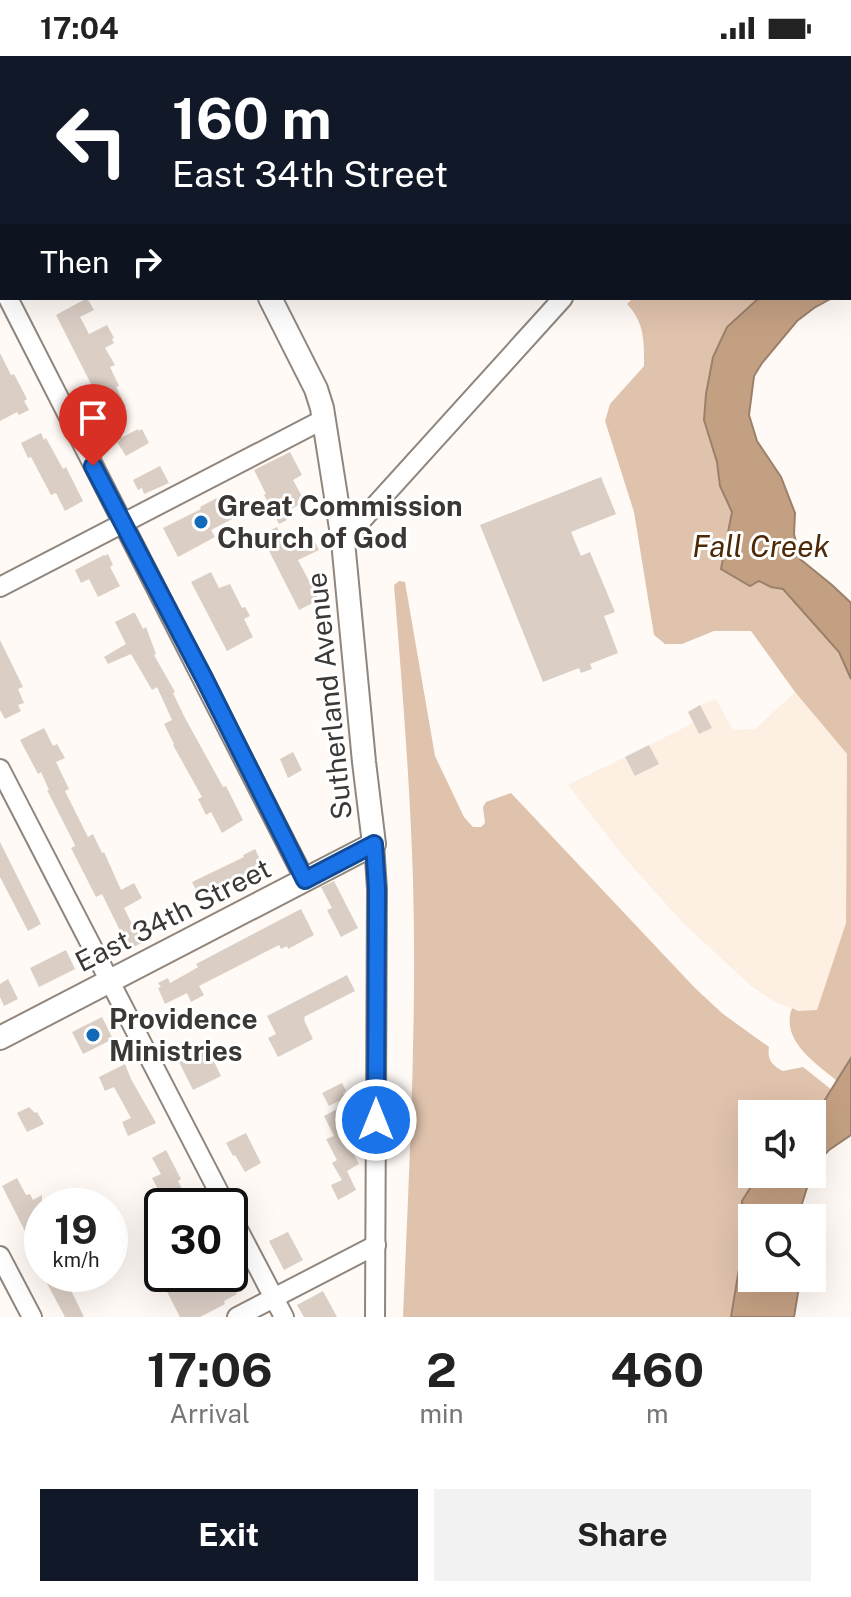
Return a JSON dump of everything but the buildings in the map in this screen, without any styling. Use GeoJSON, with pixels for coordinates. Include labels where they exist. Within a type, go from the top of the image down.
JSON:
{"type":"FeatureCollection","features":[{"type":"Feature","properties":{"kind":"main road"},"geometry":{"type":"LineString","coordinates":[[271,300],[316,389],[324,419],[343,541]]}},
{"type":"Feature","properties":{"kind":"main road","name":"Sutherland Avenue"},"geometry":{"type":"LineString","coordinates":[[343,541],[374,844]]}},
{"type":"Feature","properties":{"kind":"main road","name":"East 34th Street"},"geometry":{"type":"LineString","coordinates":[[0,1038],[374,844]]}},
{"type":"Feature","properties":{"kind":"street"},"geometry":{"type":"LineString","coordinates":[[9,300],[305,880]]}},
{"type":"Feature","properties":{"kind":"street","name":"Sutherland Avenue"},"geometry":{"type":"LineString","coordinates":[[343,541],[561,300]]}},
{"type":"Feature","properties":{"kind":"street"},"geometry":{"type":"LineString","coordinates":[[0,587],[324,419]]}},
{"type":"Feature","properties":{"kind":"street"},"geometry":{"type":"LineString","coordinates":[[0,769],[217,1188]]}},
{"type":"Feature","properties":{"kind":"street","name":"Sutherland Avenue"},"geometry":{"type":"LineString","coordinates":[[374,844],[377,889],[375,1317]]}},
{"type":"Feature","properties":{"kind":"street"},"geometry":{"type":"LineString","coordinates":[[237,1317],[376,1245]]}},
{"type":"Feature","properties":{"kind":"street"},"geometry":{"type":"LineString","coordinates":[[248,1249],[284,1317]]}},
{"type":"Feature","properties":{"kind":"street"},"geometry":{"type":"LineString","coordinates":[[0,1256],[32,1317]]}},
{"type":"Feature","properties":{"kind":"shaded area"},"geometry":{"type":"Polygon","coordinates":[[[631,300],[757,300],[727,327],[713,357],[704,420],[717,462],[720,486],[732,512],[721,569],[783,589],[839,652],[851,679],[851,1058],[837,1081],[810,1059],[795,1041],[790,1020],[792,1008],[798,1011],[817,1010],[846,923],[847,754],[795,692],[751,631],[714,631],[682,644],[665,644],[654,635],[634,512],[605,421],[610,404],[644,366],[640,326],[627,304],[631,300]]]}},
{"type":"Feature","properties":{"kind":"shaded area"},"geometry":{"type":"Polygon","coordinates":[[[399,581],[405,582],[435,756],[464,817],[473,827],[481,827],[485,823],[483,807],[486,802],[511,793],[695,988],[723,1014],[769,1047],[773,1064],[783,1071],[803,1067],[832,1090],[826,1100],[738,1100],[738,1188],[750,1188],[742,1204],[738,1204],[738,1275],[731,1317],[403,1317],[412,1099],[414,935],[410,807],[394,585],[399,581]]]}},
{"type":"Feature","properties":{"kind":"shaded area"},"geometry":{"type":"Polygon","coordinates":[[[795,692],[847,754],[846,923],[817,1011],[798,1011],[773,1001],[750,985],[683,923],[623,856],[568,785],[625,757],[636,776],[658,764],[649,745],[693,723],[699,734],[711,728],[700,705],[716,699],[733,730],[755,729],[795,692]]]}},
{"type":"Feature","properties":{"kind":"water","name":"Fall Creek"},"geometry":{"type":"Polygon","coordinates":[[[757,300],[828,300],[797,321],[762,363],[754,376],[749,415],[757,441],[781,477],[795,513],[794,534],[800,559],[851,603],[851,679],[839,652],[783,589],[759,581],[750,586],[721,569],[732,512],[720,486],[717,462],[704,420],[713,357],[727,327],[757,300]]]}},
{"type":"Feature","properties":{"kind":"water"},"geometry":{"type":"Polygon","coordinates":[[[851,1058],[851,1135],[826,1153],[825,1100],[851,1058]]]}},
{"type":"Feature","properties":{"kind":"water"},"geometry":{"type":"Polygon","coordinates":[[[750,1188],[807,1188],[802,1204],[742,1204],[750,1188]]]}},
{"type":"Feature","properties":{"kind":"water"},"geometry":{"type":"Polygon","coordinates":[[[738,1275],[738,1292],[798,1292],[794,1317],[731,1317],[738,1275]]]}},
{"type":"Feature","properties":{"kind":"place","name":"Great Commission Church of God"},"geometry":{"type":"Point","coordinates":[201,522]}},
{"type":"Feature","properties":{"kind":"place","name":"Providence Ministries"},"geometry":{"type":"Point","coordinates":[93,1035]}},
{"type":"Feature","properties":{"kind":"route"},"geometry":{"type":"LineString","coordinates":[[93,466],[305,880],[374,844],[377,889],[376,1120]]}}]}
